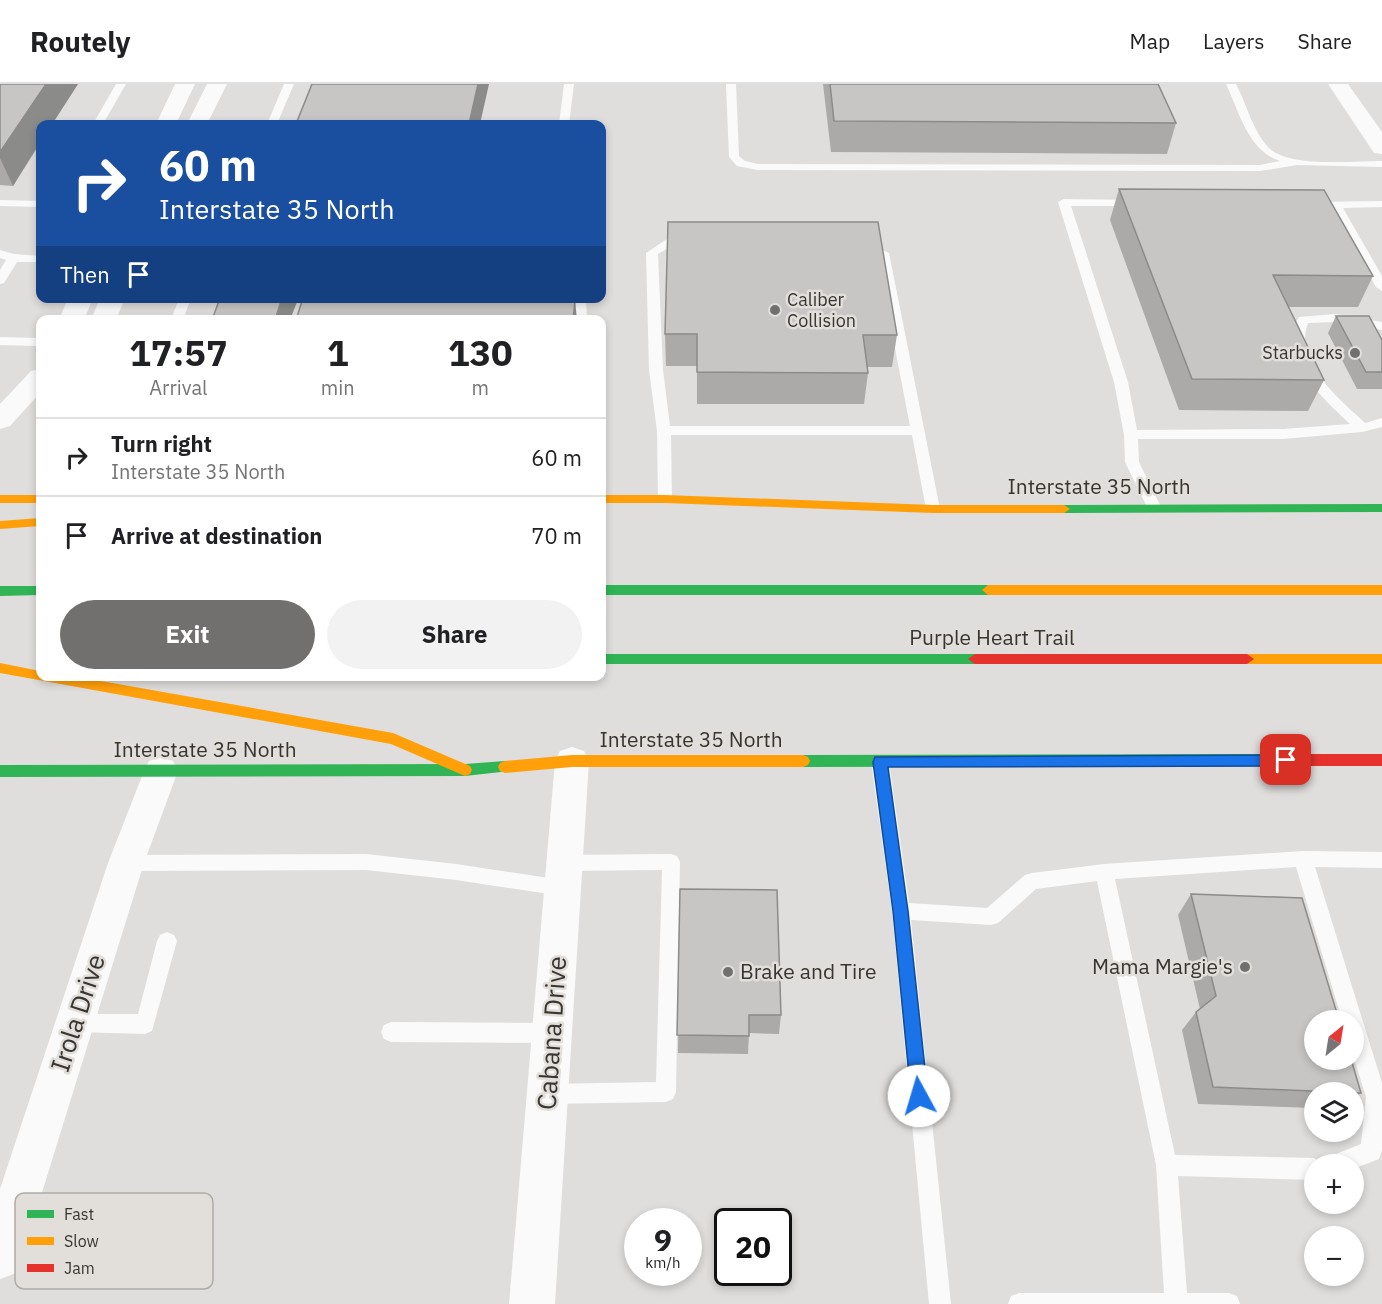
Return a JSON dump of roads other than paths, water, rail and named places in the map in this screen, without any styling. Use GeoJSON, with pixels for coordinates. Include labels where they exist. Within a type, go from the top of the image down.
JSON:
{"type":"FeatureCollection","features":[{"type":"Feature","properties":{"kind":"main road"},"geometry":{"type":"LineString","coordinates":[[0,499],[36,499]]}},
{"type":"Feature","properties":{"kind":"main road","name":"Interstate 35 North"},"geometry":{"type":"LineString","coordinates":[[606,499],[665,499],[933,509],[1382,508]]}},
{"type":"Feature","properties":{"kind":"main road"},"geometry":{"type":"LineString","coordinates":[[0,525],[36,522]]}},
{"type":"Feature","properties":{"kind":"main road"},"geometry":{"type":"LineString","coordinates":[[606,590],[1382,590]]}},
{"type":"Feature","properties":{"kind":"main road"},"geometry":{"type":"LineString","coordinates":[[0,591],[36,591]]}},
{"type":"Feature","properties":{"kind":"main road"},"geometry":{"type":"LineString","coordinates":[[0,657],[20,657]]}},
{"type":"Feature","properties":{"kind":"main road","name":"Purple Heart Trail"},"geometry":{"type":"LineString","coordinates":[[606,659],[1382,659]]}},
{"type":"Feature","properties":{"kind":"main road"},"geometry":{"type":"LineString","coordinates":[[0,668],[36,675]]}},
{"type":"Feature","properties":{"kind":"main road"},"geometry":{"type":"LineString","coordinates":[[69,681],[393,739],[465,770]]}},
{"type":"Feature","properties":{"kind":"main road","name":"Interstate 35 North"},"geometry":{"type":"LineString","coordinates":[[0,771],[465,770],[572,761],[1382,760]]}},
{"type":"Feature","properties":{"kind":"street"},"geometry":{"type":"LineString","coordinates":[[168,120],[185,84]]}},
{"type":"Feature","properties":{"kind":"street"},"geometry":{"type":"LineString","coordinates":[[199,120],[217,84]]}},
{"type":"Feature","properties":{"kind":"street"},"geometry":{"type":"LineString","coordinates":[[1338,84],[1382,148]]}},
{"type":"Feature","properties":{"kind":"street"},"geometry":{"type":"LineString","coordinates":[[0,420],[36,381]]}},
{"type":"Feature","properties":{"kind":"street","name":"Cabana Drive"},"geometry":{"type":"LineString","coordinates":[[532,1304],[572,761]]}},
{"type":"Feature","properties":{"kind":"street","name":"Irola Drive"},"geometry":{"type":"LineString","coordinates":[[20,1193],[126,863],[161,771]]}},
{"type":"Feature","properties":{"kind":"street","name":"Irola Drive"},"geometry":{"type":"LineString","coordinates":[[0,1257],[15,1210]]}},
{"type":"Feature","properties":{"kind":"lane"},"geometry":{"type":"LineString","coordinates":[[100,120],[121,84]]}},
{"type":"Feature","properties":{"kind":"lane"},"geometry":{"type":"LineString","coordinates":[[274,120],[289,84]]}},
{"type":"Feature","properties":{"kind":"lane"},"geometry":{"type":"LineString","coordinates":[[564,120],[569,84]]}},
{"type":"Feature","properties":{"kind":"lane"},"geometry":{"type":"LineString","coordinates":[[731,84],[734,157],[741,164],[758,167],[1260,168],[1297,162]]}},
{"type":"Feature","properties":{"kind":"lane"},"geometry":{"type":"LineString","coordinates":[[1231,84],[1264,149],[1278,158],[1297,162],[1382,164]]}},
{"type":"Feature","properties":{"kind":"lane"},"geometry":{"type":"LineString","coordinates":[[1146,203],[1064,202],[1121,381],[1131,435],[1132,462],[1154,507]]}},
{"type":"Feature","properties":{"kind":"lane"},"geometry":{"type":"LineString","coordinates":[[0,203],[36,204]]}},
{"type":"Feature","properties":{"kind":"lane"},"geometry":{"type":"LineString","coordinates":[[1300,204],[1382,204]]}},
{"type":"Feature","properties":{"kind":"lane"},"geometry":{"type":"LineString","coordinates":[[1336,205],[1382,287]]}},
{"type":"Feature","properties":{"kind":"lane"},"geometry":{"type":"LineString","coordinates":[[665,499],[664,430],[656,370],[652,253],[674,239],[697,239]]}},
{"type":"Feature","properties":{"kind":"lane"},"geometry":{"type":"LineString","coordinates":[[846,240],[883,253],[933,509]]}},
{"type":"Feature","properties":{"kind":"lane"},"geometry":{"type":"LineString","coordinates":[[0,254],[13,258],[36,259]]}},
{"type":"Feature","properties":{"kind":"lane"},"geometry":{"type":"LineString","coordinates":[[0,280],[13,258]]}},
{"type":"Feature","properties":{"kind":"lane"},"geometry":{"type":"LineString","coordinates":[[1362,428],[1326,394],[1304,360],[1298,335],[1303,320],[1335,318],[1382,326]]}},
{"type":"Feature","properties":{"kind":"lane"},"geometry":{"type":"LineString","coordinates":[[0,341],[36,342]]}},
{"type":"Feature","properties":{"kind":"lane"},"geometry":{"type":"LineString","coordinates":[[1131,435],[1283,434],[1362,428],[1382,422]]}},
{"type":"Feature","properties":{"kind":"lane"},"geometry":{"type":"LineString","coordinates":[[664,430],[918,430]]}},
{"type":"Feature","properties":{"kind":"lane"},"geometry":{"type":"LineString","coordinates":[[880,762],[901,911],[940,1304]]}},
{"type":"Feature","properties":{"kind":"lane"},"geometry":{"type":"LineString","coordinates":[[901,911],[991,917],[1032,881],[1104,872],[1303,859],[1382,860]]}},
{"type":"Feature","properties":{"kind":"lane"},"geometry":{"type":"LineString","coordinates":[[1303,859],[1376,1097],[1371,1151],[1364,1154]]}},
{"type":"Feature","properties":{"kind":"lane"},"geometry":{"type":"LineString","coordinates":[[126,863],[366,862],[456,872],[563,876],[671,862],[666,1092],[547,1094]]}},
{"type":"Feature","properties":{"kind":"lane"},"geometry":{"type":"LineString","coordinates":[[1104,872],[1167,1165],[1176,1302]]}},
{"type":"Feature","properties":{"kind":"lane"},"geometry":{"type":"LineString","coordinates":[[74,1023],[145,1024],[167,941]]}},
{"type":"Feature","properties":{"kind":"lane"},"geometry":{"type":"LineString","coordinates":[[391,1032],[499,1035],[551,1033]]}},
{"type":"Feature","properties":{"kind":"lane"},"geometry":{"type":"LineString","coordinates":[[1167,1165],[1304,1169]]}},
{"type":"Feature","properties":{"kind":"lane"},"geometry":{"type":"LineString","coordinates":[[1019,1304],[1176,1302],[1229,1304]]}},
{"type":"Feature","properties":{"kind":"place","name":"Caliber Collision"},"geometry":{"type":"Point","coordinates":[775,310]}},
{"type":"Feature","properties":{"kind":"place","name":"Starbucks"},"geometry":{"type":"Point","coordinates":[1355,353]}},
{"type":"Feature","properties":{"kind":"place","name":"Mama Margie's"},"geometry":{"type":"Point","coordinates":[1245,967]}},
{"type":"Feature","properties":{"kind":"place","name":"Brake and Tire"},"geometry":{"type":"Point","coordinates":[728,972]}}]}
